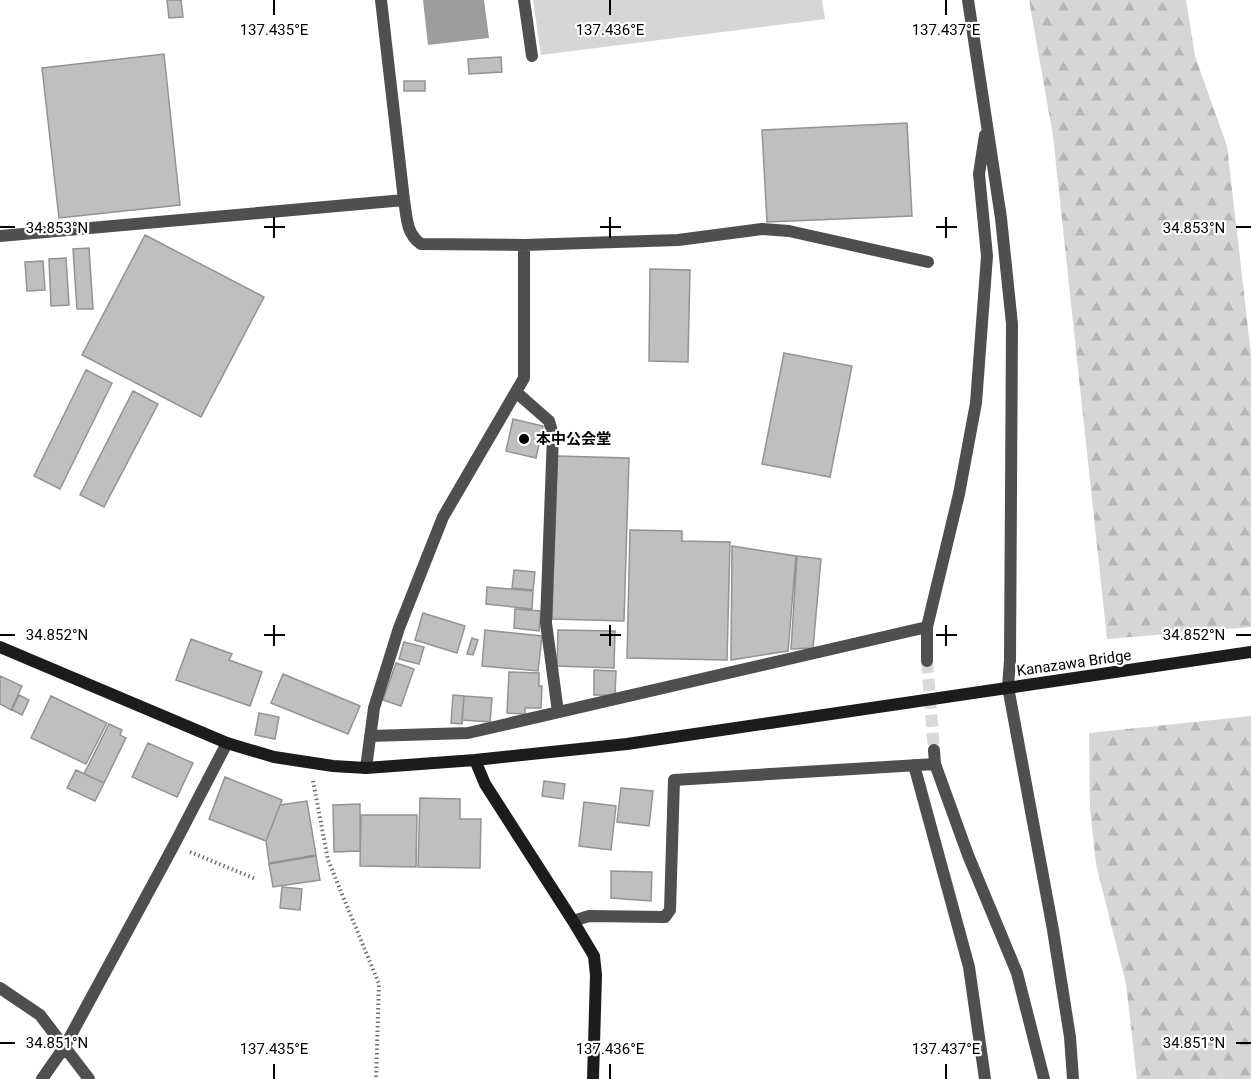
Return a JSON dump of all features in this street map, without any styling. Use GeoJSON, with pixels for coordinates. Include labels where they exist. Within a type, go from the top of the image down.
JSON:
{"type":"FeatureCollection","features":[{"type":"Feature","properties":{"kind":"main road","name":"Kanazawa Bridge"},"geometry":{"type":"LineString","coordinates":[[0,647],[226,743],[274,757],[309,763],[366,768],[475,760],[627,744],[1251,652]]}},
{"type":"Feature","properties":{"kind":"main road"},"geometry":{"type":"LineString","coordinates":[[475,760],[485,784],[594,956],[596,975],[593,1079]]}},
{"type":"Feature","properties":{"kind":"street"},"geometry":{"type":"LineString","coordinates":[[381,0],[404,200],[410,233],[421,244],[524,245],[678,240],[762,229],[789,231],[928,262]]}},
{"type":"Feature","properties":{"kind":"street"},"geometry":{"type":"LineString","coordinates":[[524,0],[532,56]]}},
{"type":"Feature","properties":{"kind":"street"},"geometry":{"type":"LineString","coordinates":[[968,0],[1001,218],[1012,324],[1008,687],[1053,930],[1070,1037],[1073,1079]]}},
{"type":"Feature","properties":{"kind":"street"},"geometry":{"type":"LineString","coordinates":[[927,661],[927,627],[958,494],[976,403],[987,256],[979,174],[987,120]]}},
{"type":"Feature","properties":{"kind":"street"},"geometry":{"type":"LineString","coordinates":[[0,236],[404,200]]}},
{"type":"Feature","properties":{"kind":"street"},"geometry":{"type":"LineString","coordinates":[[366,768],[374,708],[399,628],[443,517],[524,378],[524,245]]}},
{"type":"Feature","properties":{"kind":"street"},"geometry":{"type":"LineString","coordinates":[[516,392],[549,421],[553,435],[546,623],[558,712]]}},
{"type":"Feature","properties":{"kind":"street"},"geometry":{"type":"LineString","coordinates":[[370,736],[468,733],[927,627]]}},
{"type":"Feature","properties":{"kind":"street"},"geometry":{"type":"LineString","coordinates":[[42,1079],[64,1046],[174,845],[226,743]]}},
{"type":"Feature","properties":{"kind":"street"},"geometry":{"type":"LineString","coordinates":[[934,750],[935,764],[968,855],[1017,973],[1044,1079]]}},
{"type":"Feature","properties":{"kind":"street"},"geometry":{"type":"LineString","coordinates":[[573,921],[588,916],[665,917],[670,910],[674,780],[935,764]]}},
{"type":"Feature","properties":{"kind":"street"},"geometry":{"type":"LineString","coordinates":[[914,765],[969,967],[986,1079]]}},
{"type":"Feature","properties":{"kind":"street"},"geometry":{"type":"LineString","coordinates":[[0,988],[40,1015],[89,1079]]}},
{"type":"Feature","properties":{"kind":"path"},"geometry":{"type":"LineString","coordinates":[[309,763],[328,860],[379,984],[376,1079]]}},
{"type":"Feature","properties":{"kind":"path"},"geometry":{"type":"LineString","coordinates":[[174,845],[256,879]]}},
{"type":"Feature","properties":{"kind":"green space"},"geometry":{"type":"Polygon","coordinates":[[[533,0],[822,0],[825,19],[541,55],[533,0]]]}},
{"type":"Feature","properties":{"kind":"green space"},"geometry":{"type":"Polygon","coordinates":[[[1029,0],[1186,0],[1195,56],[1227,146],[1251,354],[1251,627],[1107,639],[1053,136],[1029,0]]]}},
{"type":"Feature","properties":{"kind":"green space"},"geometry":{"type":"Polygon","coordinates":[[[1251,716],[1251,1079],[1137,1079],[1126,984],[1096,864],[1090,809],[1089,733],[1251,716]]]}},
{"type":"Feature","properties":{"kind":"shaded area"},"geometry":{"type":"Polygon","coordinates":[[[423,0],[484,0],[489,38],[428,45],[423,0]]]}},
{"type":"Feature","properties":{"kind":"building"},"geometry":{"type":"Polygon","coordinates":[[[167,0],[181,0],[183,17],[169,18],[167,0]]]}},
{"type":"Feature","properties":{"kind":"building"},"geometry":{"type":"Polygon","coordinates":[[[164,54],[180,205],[59,218],[42,68],[164,54]]]}},
{"type":"Feature","properties":{"kind":"building"},"geometry":{"type":"Polygon","coordinates":[[[501,57],[502,72],[469,74],[468,59],[501,57]]]}},
{"type":"Feature","properties":{"kind":"building"},"geometry":{"type":"Polygon","coordinates":[[[404,81],[425,81],[425,91],[404,91],[404,81]]]}},
{"type":"Feature","properties":{"kind":"building"},"geometry":{"type":"Polygon","coordinates":[[[907,123],[912,216],[767,222],[762,130],[907,123]]]}},
{"type":"Feature","properties":{"kind":"building"},"geometry":{"type":"Polygon","coordinates":[[[145,235],[264,297],[201,417],[82,355],[145,235]]]}},
{"type":"Feature","properties":{"kind":"building"},"geometry":{"type":"Polygon","coordinates":[[[89,248],[93,309],[77,309],[73,249],[89,248]]]}},
{"type":"Feature","properties":{"kind":"building"},"geometry":{"type":"Polygon","coordinates":[[[66,258],[69,305],[51,306],[49,259],[66,258]]]}},
{"type":"Feature","properties":{"kind":"building"},"geometry":{"type":"Polygon","coordinates":[[[43,261],[45,290],[27,291],[25,262],[43,261]]]}},
{"type":"Feature","properties":{"kind":"building"},"geometry":{"type":"Polygon","coordinates":[[[650,269],[690,270],[688,362],[649,361],[650,269]]]}},
{"type":"Feature","properties":{"kind":"building"},"geometry":{"type":"Polygon","coordinates":[[[784,353],[852,366],[830,477],[762,464],[784,353]]]}},
{"type":"Feature","properties":{"kind":"building"},"geometry":{"type":"Polygon","coordinates":[[[86,370],[112,383],[60,489],[34,476],[86,370]]]}},
{"type":"Feature","properties":{"kind":"building"},"geometry":{"type":"Polygon","coordinates":[[[133,391],[158,404],[104,507],[80,495],[133,391]]]}},
{"type":"Feature","properties":{"kind":"building","name":"本中公会堂"},"geometry":{"type":"Polygon","coordinates":[[[513,419],[543,426],[536,458],[506,451],[513,419]]]}},
{"type":"Feature","properties":{"kind":"building"},"geometry":{"type":"Polygon","coordinates":[[[557,456],[629,458],[624,621],[552,619],[557,456]]]}},
{"type":"Feature","properties":{"kind":"building"},"geometry":{"type":"Polygon","coordinates":[[[630,530],[682,531],[682,541],[730,542],[727,660],[627,658],[630,530]]]}},
{"type":"Feature","properties":{"kind":"building"},"geometry":{"type":"Polygon","coordinates":[[[732,546],[796,556],[788,651],[731,660],[732,546]]]}},
{"type":"Feature","properties":{"kind":"building"},"geometry":{"type":"Polygon","coordinates":[[[797,556],[821,559],[813,648],[791,649],[797,556]]]}},
{"type":"Feature","properties":{"kind":"building"},"geometry":{"type":"Polygon","coordinates":[[[514,570],[535,572],[533,590],[512,588],[514,570]]]}},
{"type":"Feature","properties":{"kind":"building"},"geometry":{"type":"Polygon","coordinates":[[[487,587],[533,591],[532,609],[486,604],[487,587]]]}},
{"type":"Feature","properties":{"kind":"building"},"geometry":{"type":"Polygon","coordinates":[[[515,609],[541,611],[539,631],[514,628],[515,609]]]}},
{"type":"Feature","properties":{"kind":"building"},"geometry":{"type":"Polygon","coordinates":[[[423,613],[465,626],[457,653],[415,640],[423,613]]]}},
{"type":"Feature","properties":{"kind":"building"},"geometry":{"type":"Polygon","coordinates":[[[485,630],[542,636],[538,671],[482,666],[485,630]]]}},
{"type":"Feature","properties":{"kind":"building"},"geometry":{"type":"Polygon","coordinates":[[[558,630],[615,631],[614,668],[557,666],[558,630]]]}},
{"type":"Feature","properties":{"kind":"building"},"geometry":{"type":"Polygon","coordinates":[[[472,638],[478,640],[473,655],[467,654],[472,638]]]}},
{"type":"Feature","properties":{"kind":"building"},"geometry":{"type":"Polygon","coordinates":[[[191,639],[232,654],[229,660],[262,672],[250,706],[176,680],[191,639]]]}},
{"type":"Feature","properties":{"kind":"building"},"geometry":{"type":"Polygon","coordinates":[[[404,642],[424,647],[419,664],[399,659],[404,642]]]}},
{"type":"Feature","properties":{"kind":"building"},"geometry":{"type":"Polygon","coordinates":[[[396,663],[414,669],[401,706],[383,700],[396,663]]]}},
{"type":"Feature","properties":{"kind":"building"},"geometry":{"type":"Polygon","coordinates":[[[594,670],[616,671],[615,695],[594,695],[594,670]]]}},
{"type":"Feature","properties":{"kind":"building"},"geometry":{"type":"Polygon","coordinates":[[[509,672],[539,673],[539,686],[542,686],[541,708],[525,708],[525,714],[507,713],[509,672]]]}},
{"type":"Feature","properties":{"kind":"building"},"geometry":{"type":"Polygon","coordinates":[[[283,674],[360,706],[348,734],[271,703],[283,674]]]}},
{"type":"Feature","properties":{"kind":"building"},"geometry":{"type":"Polygon","coordinates":[[[0,676],[22,686],[11,710],[0,704],[0,676]]]}},
{"type":"Feature","properties":{"kind":"building"},"geometry":{"type":"Polygon","coordinates":[[[19,695],[29,700],[22,715],[12,710],[19,695]]]}},
{"type":"Feature","properties":{"kind":"building"},"geometry":{"type":"Polygon","coordinates":[[[453,695],[464,696],[462,724],[451,723],[453,695]]]}},
{"type":"Feature","properties":{"kind":"building"},"geometry":{"type":"Polygon","coordinates":[[[51,696],[107,723],[86,764],[31,738],[51,696]]]}},
{"type":"Feature","properties":{"kind":"building"},"geometry":{"type":"Polygon","coordinates":[[[464,696],[492,698],[490,722],[462,720],[464,696]]]}},
{"type":"Feature","properties":{"kind":"building"},"geometry":{"type":"Polygon","coordinates":[[[259,713],[279,717],[275,739],[255,735],[259,713]]]}},
{"type":"Feature","properties":{"kind":"building"},"geometry":{"type":"Polygon","coordinates":[[[109,724],[122,730],[120,735],[126,738],[104,783],[84,774],[109,724]]]}},
{"type":"Feature","properties":{"kind":"building"},"geometry":{"type":"Polygon","coordinates":[[[148,743],[193,763],[177,797],[132,777],[148,743]]]}},
{"type":"Feature","properties":{"kind":"building"},"geometry":{"type":"Polygon","coordinates":[[[76,770],[104,783],[95,801],[67,788],[76,770]]]}},
{"type":"Feature","properties":{"kind":"building"},"geometry":{"type":"Polygon","coordinates":[[[225,777],[282,800],[266,841],[209,819],[225,777]]]}},
{"type":"Feature","properties":{"kind":"building"},"geometry":{"type":"Polygon","coordinates":[[[544,781],[565,784],[563,799],[542,796],[544,781]]]}},
{"type":"Feature","properties":{"kind":"building"},"geometry":{"type":"Polygon","coordinates":[[[621,788],[653,791],[649,826],[617,822],[621,788]]]}},
{"type":"Feature","properties":{"kind":"building"},"geometry":{"type":"Polygon","coordinates":[[[420,798],[460,799],[460,819],[481,819],[480,868],[418,867],[420,798]]]}},
{"type":"Feature","properties":{"kind":"building"},"geometry":{"type":"Polygon","coordinates":[[[307,801],[316,855],[269,863],[266,841],[280,805],[307,801]]]}},
{"type":"Feature","properties":{"kind":"building"},"geometry":{"type":"Polygon","coordinates":[[[584,802],[616,806],[611,850],[579,846],[584,802]]]}},
{"type":"Feature","properties":{"kind":"building"},"geometry":{"type":"Polygon","coordinates":[[[360,804],[360,851],[334,852],[333,805],[360,804]]]}},
{"type":"Feature","properties":{"kind":"building"},"geometry":{"type":"Polygon","coordinates":[[[361,815],[417,815],[416,867],[360,866],[361,815]]]}},
{"type":"Feature","properties":{"kind":"building"},"geometry":{"type":"Polygon","coordinates":[[[316,856],[320,880],[273,887],[269,864],[316,856]]]}},
{"type":"Feature","properties":{"kind":"building"},"geometry":{"type":"Polygon","coordinates":[[[611,871],[652,872],[651,901],[611,898],[611,871]]]}},
{"type":"Feature","properties":{"kind":"building"},"geometry":{"type":"Polygon","coordinates":[[[282,887],[302,889],[300,910],[280,908],[282,887]]]}},
{"type":"Feature","properties":{"kind":"tunnel"},"geometry":{"type":"LineString","coordinates":[[927,661],[934,750]]}},
{"type":"Feature","properties":{"kind":"place","name":"本中公会堂"},"geometry":{"type":"Point","coordinates":[524,439]}}]}
